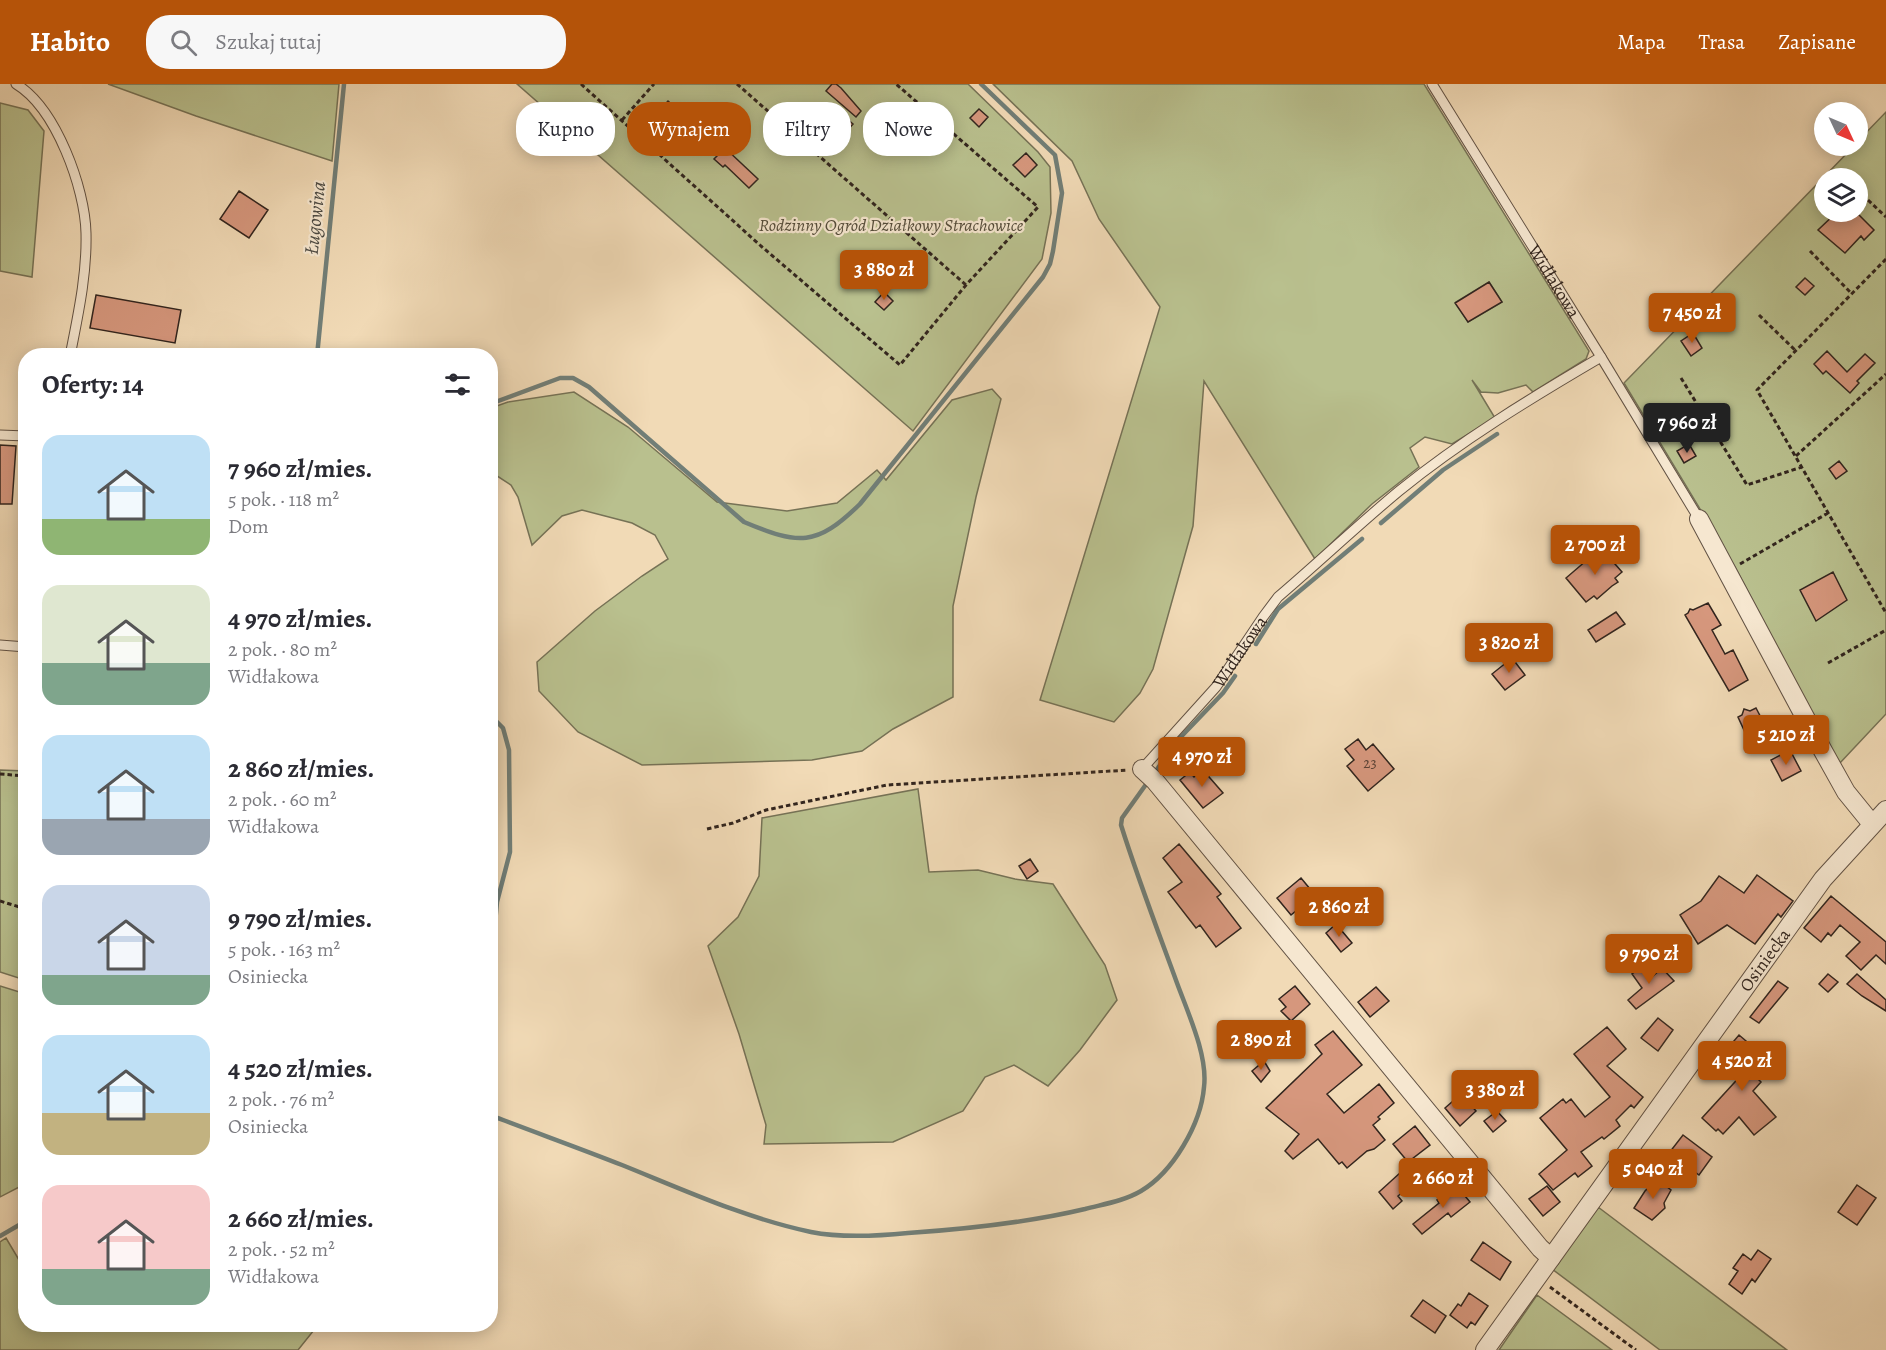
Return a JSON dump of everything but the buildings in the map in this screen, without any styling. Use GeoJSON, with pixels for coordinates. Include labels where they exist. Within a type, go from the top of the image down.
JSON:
{"type":"FeatureCollection","features":[{"type":"Feature","properties":{"kind":"street"},"geometry":{"type":"LineString","coordinates":[[1699,519],[1846,792],[1872,824]]}},
{"type":"Feature","properties":{"kind":"street"},"geometry":{"type":"LineString","coordinates":[[1142,769],[1163,790],[1540,1248],[1551,1258]]}},
{"type":"Feature","properties":{"kind":"street","name":"Osiniecka"},"geometry":{"type":"LineString","coordinates":[[1485,1350],[1823,879],[1886,810]]}},
{"type":"Feature","properties":{"kind":"lane"},"geometry":{"type":"LineString","coordinates":[[16,84],[41,105],[54,124],[67,153],[82,203],[86,232],[84,285],[72,348]]}},
{"type":"Feature","properties":{"kind":"lane","name":"Widłakowa"},"geometry":{"type":"LineString","coordinates":[[1142,769],[1216,687],[1278,597],[1399,491],[1466,441],[1601,357],[1432,84]]}},
{"type":"Feature","properties":{"kind":"lane"},"geometry":{"type":"LineString","coordinates":[[1601,357],[1699,519]]}},
{"type":"Feature","properties":{"kind":"lane"},"geometry":{"type":"LineString","coordinates":[[0,435],[18,436]]}},
{"type":"Feature","properties":{"kind":"lane"},"geometry":{"type":"LineString","coordinates":[[0,645],[18,646]]}},
{"type":"Feature","properties":{"kind":"path"},"geometry":{"type":"LineString","coordinates":[[581,84],[761,246],[900,365],[966,285],[1038,207],[896,84]]}},
{"type":"Feature","properties":{"kind":"path"},"geometry":{"type":"LineString","coordinates":[[622,120],[654,84]]}},
{"type":"Feature","properties":{"kind":"path"},"geometry":{"type":"LineString","coordinates":[[737,84],[966,285]]}},
{"type":"Feature","properties":{"kind":"path"},"geometry":{"type":"LineString","coordinates":[[1868,200],[1886,217]]}},
{"type":"Feature","properties":{"kind":"path"},"geometry":{"type":"LineString","coordinates":[[1810,251],[1852,294]]}},
{"type":"Feature","properties":{"kind":"path"},"geometry":{"type":"LineString","coordinates":[[1886,259],[1757,390],[1886,613]]}},
{"type":"Feature","properties":{"kind":"path"},"geometry":{"type":"LineString","coordinates":[[1759,315],[1796,351]]}},
{"type":"Feature","properties":{"kind":"path"},"geometry":{"type":"LineString","coordinates":[[1796,456],[1886,375]]}},
{"type":"Feature","properties":{"kind":"path"},"geometry":{"type":"LineString","coordinates":[[1681,378],[1747,485],[1802,466]]}},
{"type":"Feature","properties":{"kind":"path"},"geometry":{"type":"LineString","coordinates":[[1735,567],[1828,513]]}},
{"type":"Feature","properties":{"kind":"path"},"geometry":{"type":"LineString","coordinates":[[1828,663],[1886,630]]}},
{"type":"Feature","properties":{"kind":"path"},"geometry":{"type":"LineString","coordinates":[[707,829],[766,810],[887,784],[1142,769]]}},
{"type":"Feature","properties":{"kind":"path"},"geometry":{"type":"LineString","coordinates":[[0,774],[18,775]]}},
{"type":"Feature","properties":{"kind":"path"},"geometry":{"type":"LineString","coordinates":[[0,901],[18,907]]}},
{"type":"Feature","properties":{"kind":"path"},"geometry":{"type":"LineString","coordinates":[[1537,1277],[1636,1350]]}},
{"type":"Feature","properties":{"kind":"green space"},"geometry":{"type":"Polygon","coordinates":[[[108,84],[339,84],[332,161],[196,116],[108,84]]]}},
{"type":"Feature","properties":{"kind":"green space","name":"Rodzinny Ogród Działkowy Strachowice"},"geometry":{"type":"Polygon","coordinates":[[[517,84],[968,84],[1038,152],[1050,167],[1051,213],[1042,259],[913,431],[599,156],[615,156],[615,102],[538,102],[517,84]]]}},
{"type":"Feature","properties":{"kind":"green space"},"geometry":{"type":"Polygon","coordinates":[[[993,84],[1424,84],[1589,351],[1586,359],[1533,392],[1526,385],[1498,393],[1481,392],[1472,380],[1495,418],[1452,444],[1425,437],[1410,448],[1419,467],[1372,504],[1315,559],[1204,381],[1193,526],[1153,669],[1140,693],[1114,722],[1040,700],[1160,307],[1099,219],[1072,161],[993,84]],[[1489,282],[1456,302],[1468,322],[1502,302],[1489,282]]]}},
{"type":"Feature","properties":{"kind":"green space"},"geometry":{"type":"Polygon","coordinates":[[[0,103],[28,110],[44,131],[32,277],[0,271],[0,103]]]}},
{"type":"Feature","properties":{"kind":"green space"},"geometry":{"type":"Polygon","coordinates":[[[1886,112],[1886,714],[1839,764],[1735,567],[1624,383],[1814,187],[1814,222],[1868,222],[1868,168],[1833,168],[1844,156],[1868,156],[1868,131],[1886,112]]]}},
{"type":"Feature","properties":{"kind":"green space"},"geometry":{"type":"Polygon","coordinates":[[[992,389],[1001,399],[976,497],[953,606],[953,697],[893,729],[862,751],[812,760],[642,765],[578,732],[539,691],[537,662],[595,611],[668,559],[655,535],[632,523],[582,510],[562,516],[532,545],[518,497],[511,485],[498,477],[498,406],[574,392],[628,427],[717,502],[787,511],[837,503],[877,470],[886,480],[952,400],[992,389]]]}},
{"type":"Feature","properties":{"kind":"green space"},"geometry":{"type":"Polygon","coordinates":[[[0,770],[18,771],[18,978],[0,972],[0,770]]]}},
{"type":"Feature","properties":{"kind":"green space"},"geometry":{"type":"Polygon","coordinates":[[[918,789],[929,872],[978,870],[1015,879],[1053,884],[1105,965],[1117,1000],[1080,1050],[1048,1086],[1014,1065],[985,1077],[963,1111],[893,1142],[764,1144],[766,1125],[739,1034],[708,946],[738,917],[759,876],[762,818],[918,789]]]}},
{"type":"Feature","properties":{"kind":"green space"},"geometry":{"type":"Polygon","coordinates":[[[0,986],[18,992],[18,1188],[0,1197],[0,986]]]}},
{"type":"Feature","properties":{"kind":"green space"},"geometry":{"type":"Polygon","coordinates":[[[1598,1207],[1787,1350],[1660,1350],[1552,1269],[1598,1207]]]}},
{"type":"Feature","properties":{"kind":"green space"},"geometry":{"type":"Polygon","coordinates":[[[6,1238],[18,1258],[18,1332],[312,1332],[298,1350],[0,1350],[0,1242],[6,1238]]]}},
{"type":"Feature","properties":{"kind":"green space"},"geometry":{"type":"Polygon","coordinates":[[[1537,1295],[1612,1350],[1499,1350],[1537,1295]]]}},
{"type":"Feature","properties":{"kind":"waterway","name":"Ługowina"},"geometry":{"type":"LineString","coordinates":[[318,348],[344,84]]}},
{"type":"Feature","properties":{"kind":"waterway"},"geometry":{"type":"LineString","coordinates":[[498,401],[560,378],[573,378],[589,387],[744,522],[793,538],[818,535],[831,528],[860,504],[1043,277],[1050,264],[1062,193],[1055,155],[981,84]]}},
{"type":"Feature","properties":{"kind":"waterway"},"geometry":{"type":"LineString","coordinates":[[1381,523],[1443,470],[1497,434]]}},
{"type":"Feature","properties":{"kind":"waterway"},"geometry":{"type":"LineString","coordinates":[[1256,644],[1278,609],[1362,539]]}},
{"type":"Feature","properties":{"kind":"waterway"},"geometry":{"type":"LineString","coordinates":[[1156,771],[1175,743],[1223,693],[1235,676]]}},
{"type":"Feature","properties":{"kind":"waterway"},"geometry":{"type":"LineString","coordinates":[[498,723],[503,728],[509,750],[510,852],[498,898]]}},
{"type":"Feature","properties":{"kind":"waterway"},"geometry":{"type":"LineString","coordinates":[[498,1118],[739,1211],[786,1226],[823,1234],[884,1235],[997,1225],[1063,1214],[1114,1202],[1141,1191],[1164,1172],[1183,1146],[1197,1116],[1204,1087],[1203,1062],[1196,1035],[1121,825],[1122,818],[1147,783]]}},
{"type":"Feature","properties":{"kind":"waterway","name":"Ługowina"},"geometry":{"type":"LineString","coordinates":[[0,1236],[18,1226]]}}]}
